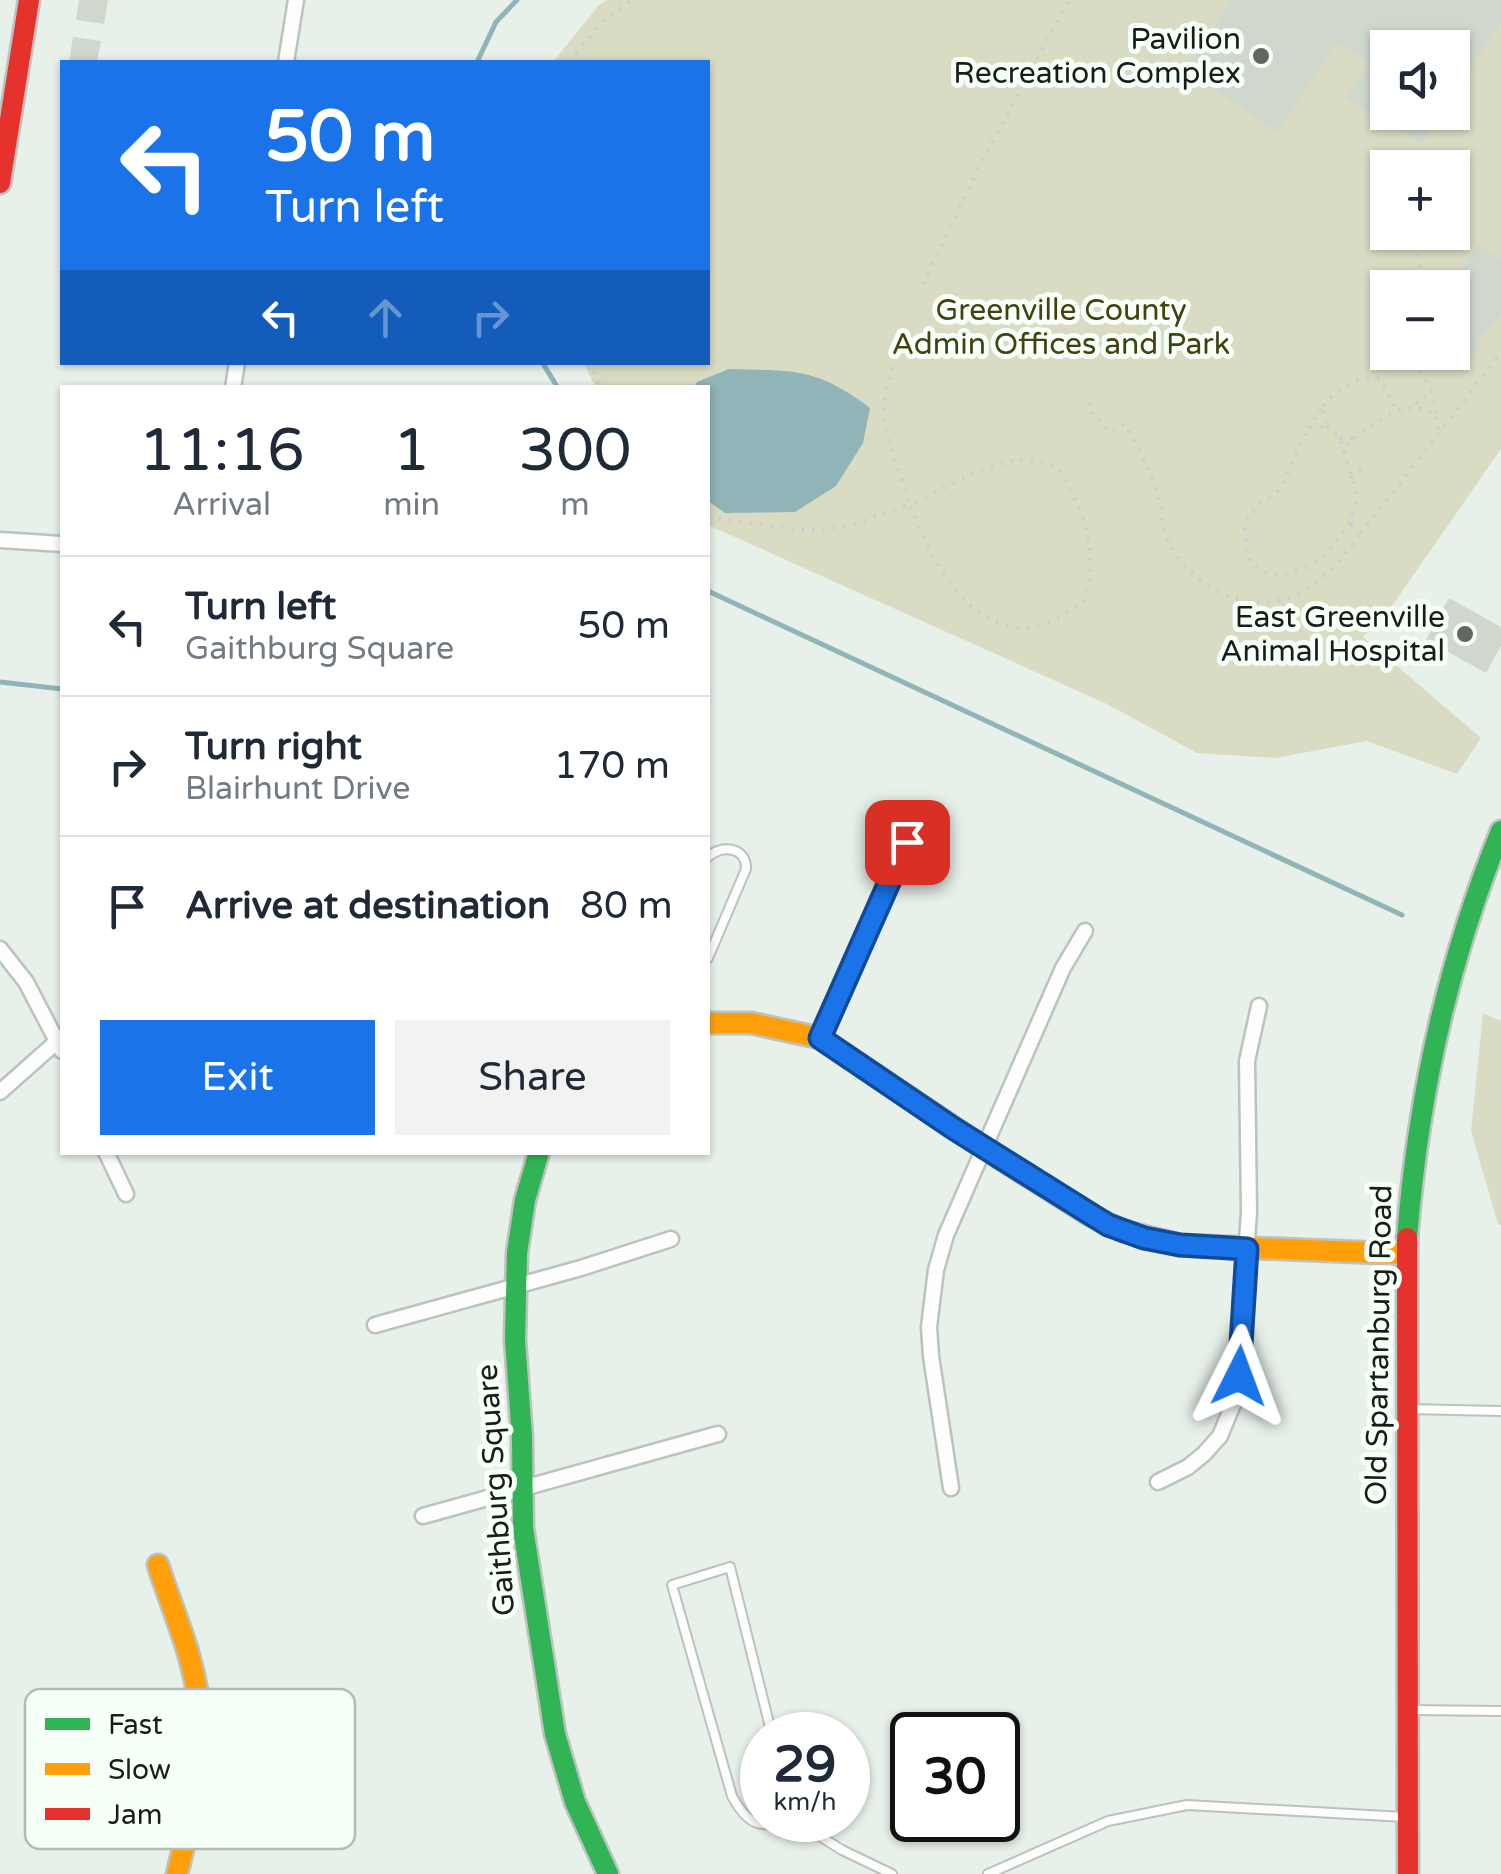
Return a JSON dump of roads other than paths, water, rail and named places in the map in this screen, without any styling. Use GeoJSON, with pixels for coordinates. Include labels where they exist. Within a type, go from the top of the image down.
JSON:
{"type":"FeatureCollection","features":[{"type":"Feature","properties":{"kind":"street"},"geometry":{"type":"LineString","coordinates":[[0,182],[29,0]]}},
{"type":"Feature","properties":{"kind":"street"},"geometry":{"type":"LineString","coordinates":[[286,60],[296,0]]}},
{"type":"Feature","properties":{"kind":"street"},"geometry":{"type":"LineString","coordinates":[[0,540],[60,544]]}},
{"type":"Feature","properties":{"kind":"street","name":"Old Spartanburg Road"},"geometry":{"type":"LineString","coordinates":[[1408,1874],[1406,1254],[1413,1155],[1435,1026],[1457,944],[1501,831]]}},
{"type":"Feature","properties":{"kind":"street"},"geometry":{"type":"LineString","coordinates":[[820,1038],[907,842]]}},
{"type":"Feature","properties":{"kind":"street"},"geometry":{"type":"LineString","coordinates":[[951,1488],[931,1356],[930,1300],[946,1236],[1063,968],[1085,931]]}},
{"type":"Feature","properties":{"kind":"street"},"geometry":{"type":"LineString","coordinates":[[0,949],[26,982],[60,1040]]}},
{"type":"Feature","properties":{"kind":"street"},"geometry":{"type":"LineString","coordinates":[[1158,1482],[1188,1468],[1204,1454],[1232,1412],[1239,1376],[1250,1212],[1247,1062],[1259,1006]]}},
{"type":"Feature","properties":{"kind":"street"},"geometry":{"type":"LineString","coordinates":[[710,1022],[750,1023],[820,1038],[984,1148],[1088,1214],[1123,1231],[1180,1245],[1406,1254]]}},
{"type":"Feature","properties":{"kind":"street"},"geometry":{"type":"LineString","coordinates":[[0,1092],[60,1043]]}},
{"type":"Feature","properties":{"kind":"street"},"geometry":{"type":"LineString","coordinates":[[107,1155],[126,1194]]}},
{"type":"Feature","properties":{"kind":"street","name":"Gaithburg Square"},"geometry":{"type":"LineString","coordinates":[[538,1155],[520,1231],[516,1286],[523,1528],[556,1734],[575,1802],[608,1874]]}},
{"type":"Feature","properties":{"kind":"street"},"geometry":{"type":"LineString","coordinates":[[375,1325],[671,1238]]}},
{"type":"Feature","properties":{"kind":"street"},"geometry":{"type":"LineString","coordinates":[[424,1516],[718,1434]]}},
{"type":"Feature","properties":{"kind":"street"},"geometry":{"type":"LineString","coordinates":[[158,1565],[195,1689]]}},
{"type":"Feature","properties":{"kind":"street"},"geometry":{"type":"LineString","coordinates":[[177,1874],[183,1849]]}},
{"type":"Feature","properties":{"kind":"lane"},"geometry":{"type":"LineString","coordinates":[[710,856],[720,849],[731,850],[747,860],[710,953]]}},
{"type":"Feature","properties":{"kind":"lane"},"geometry":{"type":"LineString","coordinates":[[1407,1410],[1501,1411]]}},
{"type":"Feature","properties":{"kind":"lane"},"geometry":{"type":"LineString","coordinates":[[740,1812],[732,1796],[672,1586],[730,1567],[766,1712]]}},
{"type":"Feature","properties":{"kind":"lane"},"geometry":{"type":"LineString","coordinates":[[1408,1710],[1501,1712]]}},
{"type":"Feature","properties":{"kind":"lane"},"geometry":{"type":"LineString","coordinates":[[988,1874],[1108,1821],[1187,1805],[1409,1817]]}},
{"type":"Feature","properties":{"kind":"lane"},"geometry":{"type":"LineString","coordinates":[[829,1842],[892,1874]]}},
{"type":"Feature","properties":{"kind":"water"},"geometry":{"type":"Polygon","coordinates":[[[729,369],[770,370],[819,378],[870,408],[863,443],[836,486],[795,512],[725,513],[710,502],[710,385],[695,385],[729,369]]]}},
{"type":"Feature","properties":{"kind":"waterway"},"geometry":{"type":"LineString","coordinates":[[478,60],[496,22],[517,0]]}},
{"type":"Feature","properties":{"kind":"waterway"},"geometry":{"type":"LineString","coordinates":[[544,365],[556,385]]}},
{"type":"Feature","properties":{"kind":"waterway"},"geometry":{"type":"LineString","coordinates":[[710,592],[1402,915]]}},
{"type":"Feature","properties":{"kind":"waterway"},"geometry":{"type":"LineString","coordinates":[[0,682],[60,689]]}},
{"type":"Feature","properties":{"kind":"place","name":"Pavilion Recreation Complex"},"geometry":{"type":"Point","coordinates":[1261,56]}},
{"type":"Feature","properties":{"kind":"place","name":"East Greenville Animal Hospital"},"geometry":{"type":"Point","coordinates":[1465,634]}},
{"type":"Feature","properties":{"kind":"park label","name":"Greenville County Admin Offices and Park"},"geometry":{"type":"Point","coordinates":[1061,327]}}]}
